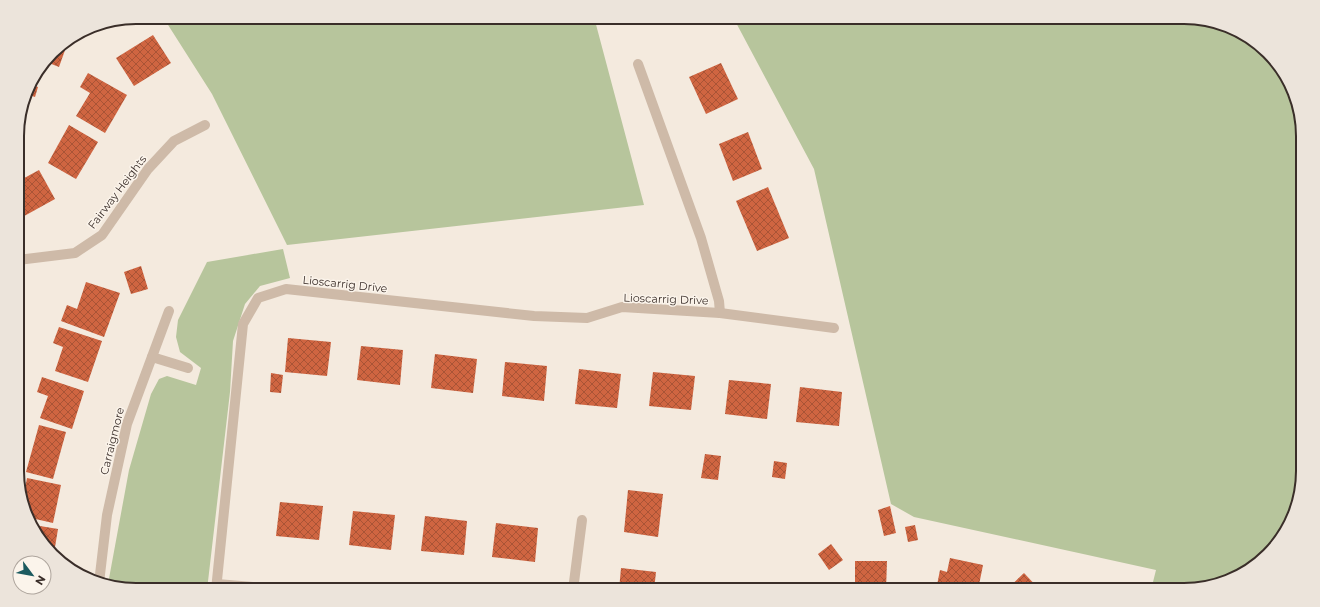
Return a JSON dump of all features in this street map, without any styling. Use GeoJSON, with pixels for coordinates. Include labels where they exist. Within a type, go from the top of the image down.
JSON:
{"type":"FeatureCollection","features":[{"type":"Feature","properties":{"kind":"street","name":"Lioscarrig Drive"},"geometry":{"type":"LineString","coordinates":[[638,64],[701,238],[719,300],[720,313]]}},
{"type":"Feature","properties":{"kind":"street","name":"Fairway Heights"},"geometry":{"type":"LineString","coordinates":[[24,259],[75,253],[102,236],[148,170],[174,142],[205,125]]}},
{"type":"Feature","properties":{"kind":"street","name":"Lioscarrig Drive"},"geometry":{"type":"LineString","coordinates":[[216,583],[243,324],[258,298],[286,289],[534,316],[587,318],[622,307],[720,313],[834,328]]}},
{"type":"Feature","properties":{"kind":"street","name":"Carraigmore"},"geometry":{"type":"LineString","coordinates":[[100,576],[107,515],[127,424],[169,311]]}},
{"type":"Feature","properties":{"kind":"street"},"geometry":{"type":"LineString","coordinates":[[152,357],[188,368]]}},
{"type":"Feature","properties":{"kind":"street"},"geometry":{"type":"LineString","coordinates":[[574,583],[582,520]]}},
{"type":"Feature","properties":{"kind":"green space"},"geometry":{"type":"Polygon","coordinates":[[[167,24],[596,24],[644,205],[287,245],[212,94],[167,24]]]}},
{"type":"Feature","properties":{"kind":"green space"},"geometry":{"type":"Polygon","coordinates":[[[737,24],[1184,24],[1213,28],[1240,39],[1252,47],[1273,68],[1281,80],[1292,107],[1296,136],[1296,479],[1294,493],[1287,514],[1281,527],[1268,545],[1246,564],[1220,577],[1192,583],[1153,583],[1156,570],[914,517],[891,504],[814,169],[737,24]]]}},
{"type":"Feature","properties":{"kind":"green space"},"geometry":{"type":"Polygon","coordinates":[[[283,249],[290,278],[260,286],[245,304],[233,341],[230,392],[208,583],[136,583],[109,580],[129,470],[151,394],[159,379],[167,376],[196,385],[201,368],[180,352],[176,337],[178,320],[207,262],[283,249]]]}},
{"type":"Feature","properties":{"kind":"building"},"geometry":{"type":"Polygon","coordinates":[[[153,35],[171,63],[134,86],[116,58],[153,35]]]}},
{"type":"Feature","properties":{"kind":"building"},"geometry":{"type":"Polygon","coordinates":[[[65,50],[59,67],[51,64],[65,50]]]}},
{"type":"Feature","properties":{"kind":"building"},"geometry":{"type":"Polygon","coordinates":[[[721,63],[738,99],[706,114],[689,77],[721,63]]]}},
{"type":"Feature","properties":{"kind":"building"},"geometry":{"type":"Polygon","coordinates":[[[88,73],[127,95],[105,133],[76,116],[90,93],[80,87],[88,73]]]}},
{"type":"Feature","properties":{"kind":"building"},"geometry":{"type":"Polygon","coordinates":[[[36,86],[38,87],[35,97],[32,96],[36,86]]]}},
{"type":"Feature","properties":{"kind":"building"},"geometry":{"type":"Polygon","coordinates":[[[69,125],[98,142],[76,179],[48,163],[69,125]]]}},
{"type":"Feature","properties":{"kind":"building"},"geometry":{"type":"Polygon","coordinates":[[[748,132],[762,169],[733,181],[719,144],[748,132]]]}},
{"type":"Feature","properties":{"kind":"building"},"geometry":{"type":"Polygon","coordinates":[[[39,170],[55,199],[24,216],[24,178],[39,170]]]}},
{"type":"Feature","properties":{"kind":"building"},"geometry":{"type":"Polygon","coordinates":[[[768,187],[789,238],[757,251],[736,201],[768,187]]]}},
{"type":"Feature","properties":{"kind":"building"},"geometry":{"type":"Polygon","coordinates":[[[141,266],[148,289],[131,294],[124,272],[141,266]]]}},
{"type":"Feature","properties":{"kind":"building"},"geometry":{"type":"Polygon","coordinates":[[[86,282],[120,293],[104,337],[61,321],[67,305],[77,309],[86,282]]]}},
{"type":"Feature","properties":{"kind":"building"},"geometry":{"type":"Polygon","coordinates":[[[59,327],[102,341],[88,382],[55,371],[63,347],[53,343],[59,327]]]}},
{"type":"Feature","properties":{"kind":"building"},"geometry":{"type":"Polygon","coordinates":[[[288,338],[331,342],[327,376],[285,372],[288,338]]]}},
{"type":"Feature","properties":{"kind":"building"},"geometry":{"type":"Polygon","coordinates":[[[361,346],[403,350],[400,385],[357,380],[361,346]]]}},
{"type":"Feature","properties":{"kind":"building"},"geometry":{"type":"Polygon","coordinates":[[[435,354],[477,359],[473,393],[431,388],[435,354]]]}},
{"type":"Feature","properties":{"kind":"building"},"geometry":{"type":"Polygon","coordinates":[[[505,362],[547,366],[544,401],[502,396],[505,362]]]}},
{"type":"Feature","properties":{"kind":"building"},"geometry":{"type":"Polygon","coordinates":[[[579,369],[621,374],[617,408],[575,404],[579,369]]]}},
{"type":"Feature","properties":{"kind":"building"},"geometry":{"type":"Polygon","coordinates":[[[653,372],[695,376],[691,410],[649,406],[653,372]]]}},
{"type":"Feature","properties":{"kind":"building"},"geometry":{"type":"Polygon","coordinates":[[[271,373],[283,375],[281,393],[270,392],[271,373]]]}},
{"type":"Feature","properties":{"kind":"building"},"geometry":{"type":"Polygon","coordinates":[[[42,377],[84,391],[72,429],[40,418],[48,396],[37,392],[42,377]]]}},
{"type":"Feature","properties":{"kind":"building"},"geometry":{"type":"Polygon","coordinates":[[[729,380],[771,384],[767,419],[725,414],[729,380]]]}},
{"type":"Feature","properties":{"kind":"building"},"geometry":{"type":"Polygon","coordinates":[[[800,387],[842,392],[839,426],[796,422],[800,387]]]}},
{"type":"Feature","properties":{"kind":"building"},"geometry":{"type":"Polygon","coordinates":[[[39,425],[66,432],[53,479],[26,472],[39,425]]]}},
{"type":"Feature","properties":{"kind":"building"},"geometry":{"type":"Polygon","coordinates":[[[705,454],[721,456],[718,480],[701,478],[705,454]]]}},
{"type":"Feature","properties":{"kind":"building"},"geometry":{"type":"Polygon","coordinates":[[[774,461],[787,463],[785,479],[772,477],[774,461]]]}},
{"type":"Feature","properties":{"kind":"building"},"geometry":{"type":"Polygon","coordinates":[[[27,478],[61,485],[53,523],[35,519],[28,500],[25,487],[27,478]]]}},
{"type":"Feature","properties":{"kind":"building"},"geometry":{"type":"Polygon","coordinates":[[[628,490],[663,494],[658,537],[624,532],[628,490]]]}},
{"type":"Feature","properties":{"kind":"building"},"geometry":{"type":"Polygon","coordinates":[[[280,502],[323,506],[319,540],[276,536],[280,502]]]}},
{"type":"Feature","properties":{"kind":"building"},"geometry":{"type":"Polygon","coordinates":[[[890,506],[896,533],[884,536],[878,510],[890,506]]]}},
{"type":"Feature","properties":{"kind":"building"},"geometry":{"type":"Polygon","coordinates":[[[353,511],[395,515],[391,550],[349,545],[353,511]]]}},
{"type":"Feature","properties":{"kind":"building"},"geometry":{"type":"Polygon","coordinates":[[[425,516],[467,521],[464,555],[421,551],[425,516]]]}},
{"type":"Feature","properties":{"kind":"building"},"geometry":{"type":"Polygon","coordinates":[[[496,523],[538,528],[535,562],[492,557],[496,523]]]}},
{"type":"Feature","properties":{"kind":"building"},"geometry":{"type":"Polygon","coordinates":[[[915,525],[918,540],[908,542],[905,527],[915,525]]]}},
{"type":"Feature","properties":{"kind":"building"},"geometry":{"type":"Polygon","coordinates":[[[38,526],[58,529],[55,548],[38,526]]]}},
{"type":"Feature","properties":{"kind":"building"},"geometry":{"type":"Polygon","coordinates":[[[831,544],[843,560],[829,570],[818,554],[831,544]]]}},
{"type":"Feature","properties":{"kind":"building"},"geometry":{"type":"Polygon","coordinates":[[[950,558],[983,565],[979,583],[937,583],[940,570],[947,572],[950,558]]]}},
{"type":"Feature","properties":{"kind":"building"},"geometry":{"type":"Polygon","coordinates":[[[855,561],[887,561],[886,583],[855,583],[855,561]]]}},
{"type":"Feature","properties":{"kind":"building"},"geometry":{"type":"Polygon","coordinates":[[[621,568],[656,572],[655,583],[620,583],[621,568]]]}},
{"type":"Feature","properties":{"kind":"building"},"geometry":{"type":"Polygon","coordinates":[[[1024,573],[1033,583],[1013,583],[1024,573]]]}}]}
